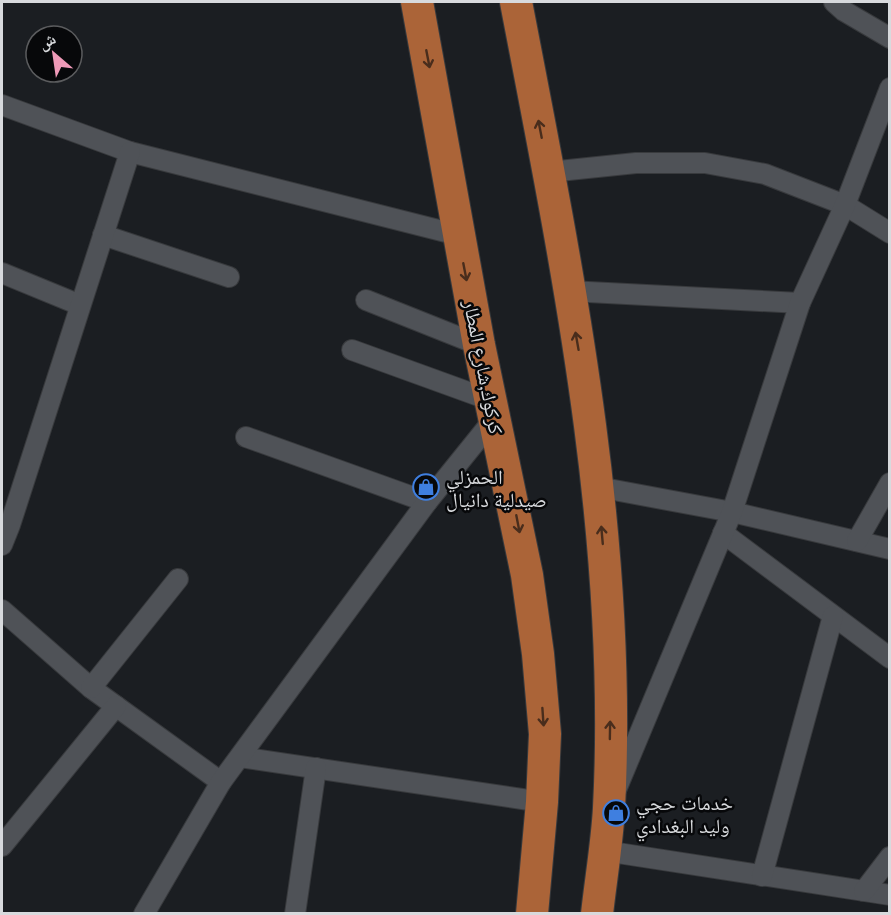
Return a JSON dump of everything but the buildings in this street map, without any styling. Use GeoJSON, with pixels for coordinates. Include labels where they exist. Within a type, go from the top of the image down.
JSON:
{"type":"FeatureCollection","features":[{"type":"Feature","properties":{"kind":"highway","name":"كركوك,شارع المطار"},"geometry":{"type":"LineString","coordinates":[[417,2],[479,345],[513,497],[538,654],[545,734],[542,802],[532,914]]}},
{"type":"Feature","properties":{"kind":"highway"},"geometry":{"type":"LineString","coordinates":[[516,2],[549,171],[585,389],[598,487],[607,606],[610,700],[609,808],[597,914]]}},
{"type":"Feature","properties":{"kind":"street"},"geometry":{"type":"LineString","coordinates":[[834,2],[844,12],[890,38]]}},
{"type":"Feature","properties":{"kind":"street"},"geometry":{"type":"LineString","coordinates":[[609,808],[732,512],[800,303],[845,205],[890,88]]}},
{"type":"Feature","properties":{"kind":"street"},"geometry":{"type":"LineString","coordinates":[[2,105],[130,152],[458,235]]}},
{"type":"Feature","properties":{"kind":"street"},"geometry":{"type":"LineString","coordinates":[[2,545],[130,152]]}},
{"type":"Feature","properties":{"kind":"street"},"geometry":{"type":"LineString","coordinates":[[549,171],[636,163],[705,163],[765,174],[845,205],[890,233]]}},
{"type":"Feature","properties":{"kind":"street"},"geometry":{"type":"LineString","coordinates":[[103,236],[229,277]]}},
{"type":"Feature","properties":{"kind":"street"},"geometry":{"type":"LineString","coordinates":[[2,273],[80,305]]}},
{"type":"Feature","properties":{"kind":"street"},"geometry":{"type":"LineString","coordinates":[[569,291],[800,303]]}},
{"type":"Feature","properties":{"kind":"street"},"geometry":{"type":"LineString","coordinates":[[366,300],[479,345]]}},
{"type":"Feature","properties":{"kind":"street"},"geometry":{"type":"LineString","coordinates":[[144,914],[221,782],[428,502],[492,410],[352,350]]}},
{"type":"Feature","properties":{"kind":"street"},"geometry":{"type":"LineString","coordinates":[[246,437],[428,502]]}},
{"type":"Feature","properties":{"kind":"street"},"geometry":{"type":"LineString","coordinates":[[857,541],[890,483]]}},
{"type":"Feature","properties":{"kind":"street"},"geometry":{"type":"LineString","coordinates":[[598,487],[732,512],[890,549]]}},
{"type":"Feature","properties":{"kind":"street"},"geometry":{"type":"LineString","coordinates":[[723,533],[890,658]]}},
{"type":"Feature","properties":{"kind":"street"},"geometry":{"type":"LineString","coordinates":[[91,688],[178,579]]}},
{"type":"Feature","properties":{"kind":"street"},"geometry":{"type":"LineString","coordinates":[[2,610],[91,688],[221,782]]}},
{"type":"Feature","properties":{"kind":"street"},"geometry":{"type":"LineString","coordinates":[[762,876],[833,616]]}},
{"type":"Feature","properties":{"kind":"street"},"geometry":{"type":"LineString","coordinates":[[4,836],[116,706]]}},
{"type":"Feature","properties":{"kind":"street"},"geometry":{"type":"LineString","coordinates":[[240,757],[542,802]]}},
{"type":"Feature","properties":{"kind":"street"},"geometry":{"type":"LineString","coordinates":[[295,914],[316,768]]}},
{"type":"Feature","properties":{"kind":"street"},"geometry":{"type":"LineString","coordinates":[[604,851],[890,895]]}},
{"type":"Feature","properties":{"kind":"street"},"geometry":{"type":"LineString","coordinates":[[864,891],[890,857]]}},
{"type":"Feature","properties":{"kind":"place","name":"الحمزلي صيدلية دانيال"},"geometry":{"type":"Point","coordinates":[426,487]}},
{"type":"Feature","properties":{"kind":"place","name":"خدمات حجي وليد البغدادي"},"geometry":{"type":"Point","coordinates":[616,813]}}]}
